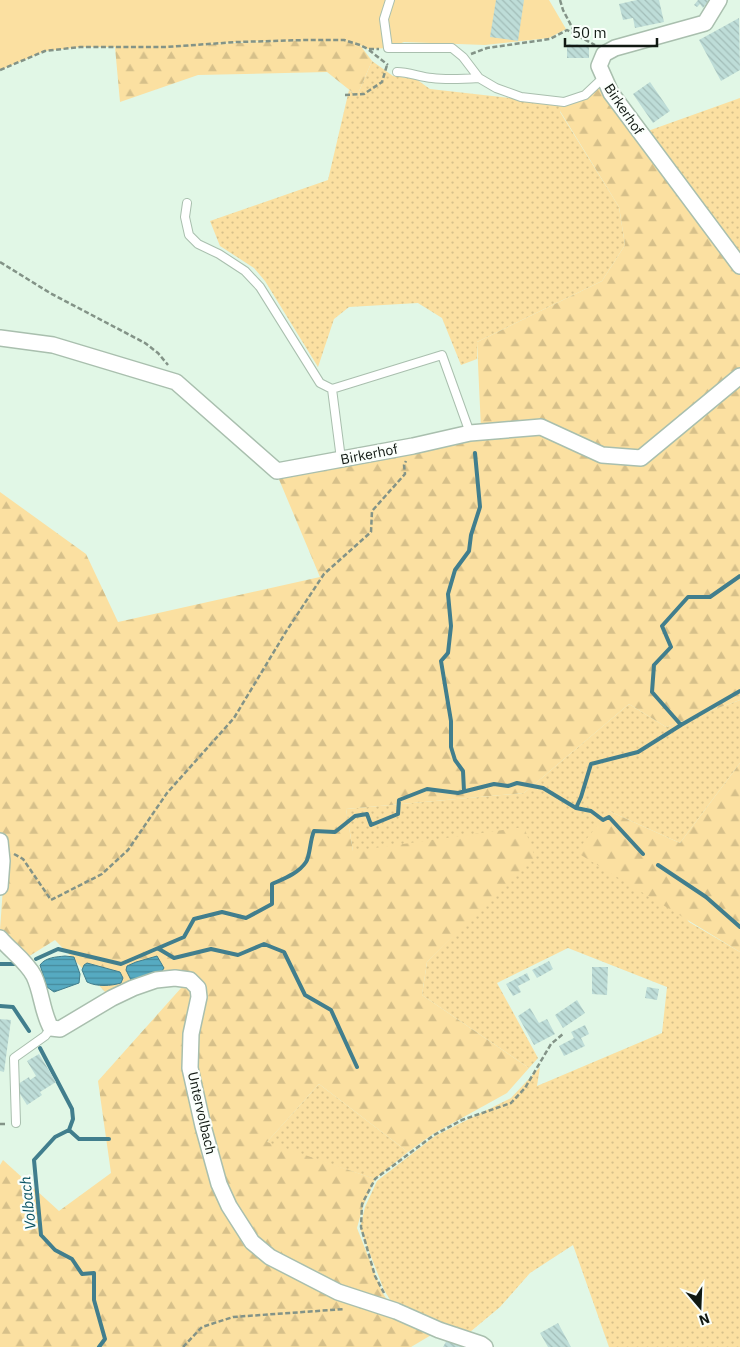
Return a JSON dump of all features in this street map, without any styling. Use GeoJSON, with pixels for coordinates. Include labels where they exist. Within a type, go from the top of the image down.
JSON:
{"type":"FeatureCollection","features":[{"type":"Feature","properties":{"kind":"street"},"geometry":{"type":"LineString","coordinates":[[604,54],[615,48],[705,23],[719,0]]}},
{"type":"Feature","properties":{"kind":"street","name":"Birkerhof"},"geometry":{"type":"LineString","coordinates":[[604,54],[599,66],[611,94],[740,266]]}},
{"type":"Feature","properties":{"kind":"street","name":"Birkerhof"},"geometry":{"type":"LineString","coordinates":[[0,338],[53,345],[176,382],[277,471],[413,446],[470,433],[541,427],[602,455],[641,458],[740,376]]}},
{"type":"Feature","properties":{"kind":"street"},"geometry":{"type":"LineString","coordinates":[[0,887],[1,845]]}},
{"type":"Feature","properties":{"kind":"street"},"geometry":{"type":"LineString","coordinates":[[0,938],[27,966],[34,978],[44,1017],[51,1028]]}},
{"type":"Feature","properties":{"kind":"street","name":"Untervolbach"},"geometry":{"type":"LineString","coordinates":[[51,1028],[60,1029],[112,998],[156,980],[175,978],[190,980],[198,988],[199,997],[190,1034],[190,1068],[203,1126],[220,1184],[229,1206],[252,1242],[270,1257],[338,1292],[396,1311],[485,1347]]}},
{"type":"Feature","properties":{"kind":"lane"},"geometry":{"type":"LineString","coordinates":[[390,0],[384,19],[388,48],[452,48],[463,57],[479,78],[496,88],[521,97],[564,102],[585,95],[603,78]]}},
{"type":"Feature","properties":{"kind":"lane"},"geometry":{"type":"LineString","coordinates":[[397,72],[430,78],[460,80],[479,78]]}},
{"type":"Feature","properties":{"kind":"lane"},"geometry":{"type":"LineString","coordinates":[[187,203],[185,217],[189,235],[198,244],[219,254],[245,271],[260,287],[320,383],[332,389],[442,355],[470,433]]}},
{"type":"Feature","properties":{"kind":"lane"},"geometry":{"type":"LineString","coordinates":[[332,389],[341,459]]}},
{"type":"Feature","properties":{"kind":"lane"},"geometry":{"type":"LineString","coordinates":[[16,1123],[14,1058],[44,1036],[51,1028]]}},
{"type":"Feature","properties":{"kind":"path"},"geometry":{"type":"LineString","coordinates":[[560,0],[563,10],[576,34]]}},
{"type":"Feature","properties":{"kind":"path"},"geometry":{"type":"LineString","coordinates":[[463,57],[487,48],[550,39],[567,30],[594,44],[604,54]]}},
{"type":"Feature","properties":{"kind":"path"},"geometry":{"type":"LineString","coordinates":[[0,70],[45,51],[80,47],[166,47],[237,42],[344,40],[360,45],[397,72]]}},
{"type":"Feature","properties":{"kind":"path"},"geometry":{"type":"LineString","coordinates":[[368,50],[388,48]]}},
{"type":"Feature","properties":{"kind":"path"},"geometry":{"type":"LineString","coordinates":[[346,95],[364,94],[382,82],[388,65]]}},
{"type":"Feature","properties":{"kind":"path"},"geometry":{"type":"LineString","coordinates":[[0,262],[50,293],[134,336],[158,353]]}},
{"type":"Feature","properties":{"kind":"path"},"geometry":{"type":"LineString","coordinates":[[1,845],[23,859],[51,900],[102,874],[128,850],[167,793],[234,718],[287,630],[324,574],[371,532],[372,511],[405,474],[404,465],[413,446]]}},
{"type":"Feature","properties":{"kind":"path"},"geometry":{"type":"LineString","coordinates":[[396,1311],[375,1276],[361,1227],[362,1204],[375,1179],[441,1131],[462,1120],[511,1103],[526,1088],[551,1044],[563,1034]]}},
{"type":"Feature","properties":{"kind":"path"},"geometry":{"type":"LineString","coordinates":[[183,1347],[202,1327],[233,1316],[346,1309]]}},
{"type":"Feature","properties":{"kind":"green space"},"geometry":{"type":"Polygon","coordinates":[[[0,0],[549,0],[566,29],[549,38],[485,45],[404,42],[388,48],[368,49],[344,40],[306,40],[166,47],[80,47],[45,51],[0,70],[0,0]]]}},
{"type":"Feature","properties":{"kind":"green space"},"geometry":{"type":"Polygon","coordinates":[[[344,40],[360,45],[372,61],[357,96],[327,72],[198,75],[120,102],[115,47],[344,40]]]}},
{"type":"Feature","properties":{"kind":"green space"},"geometry":{"type":"Polygon","coordinates":[[[372,61],[393,76],[416,79],[430,89],[511,98],[511,95],[564,104],[560,112],[619,207],[625,245],[602,281],[477,342],[477,359],[461,365],[442,318],[418,303],[349,307],[334,319],[318,367],[265,281],[254,268],[220,246],[210,221],[328,180],[349,90],[357,96],[372,61]]]}},
{"type":"Feature","properties":{"kind":"green space"},"geometry":{"type":"Polygon","coordinates":[[[602,81],[740,272],[740,372],[640,454],[602,452],[541,424],[481,429],[477,342],[602,281],[625,245],[619,207],[560,111],[564,104],[602,81]]]}},
{"type":"Feature","properties":{"kind":"green space"},"geometry":{"type":"Polygon","coordinates":[[[740,98],[740,260],[645,132],[740,98]]]}},
{"type":"Feature","properties":{"kind":"green space"},"geometry":{"type":"Polygon","coordinates":[[[740,381],[740,700],[666,727],[629,704],[524,793],[346,809],[353,851],[524,827],[535,857],[427,962],[422,995],[529,1068],[507,1093],[433,1134],[408,1152],[319,1084],[267,1142],[375,1179],[363,1206],[357,1228],[382,1292],[395,1312],[438,1331],[411,1347],[0,1347],[0,1165],[3,1160],[59,1211],[111,1173],[98,1081],[190,978],[109,996],[55,940],[23,960],[0,930],[6,845],[0,832],[0,492],[86,554],[118,622],[320,577],[278,477],[471,435],[541,430],[642,460],[740,381]]]}},
{"type":"Feature","properties":{"kind":"green space"},"geometry":{"type":"Polygon","coordinates":[[[740,700],[740,763],[680,843],[609,811],[689,922],[740,952],[740,1347],[609,1347],[573,1245],[530,1273],[500,1307],[464,1337],[396,1309],[384,1290],[360,1228],[365,1207],[377,1181],[435,1136],[511,1098],[540,1067],[537,1086],[662,1033],[667,987],[568,948],[497,983],[538,1058],[529,1068],[422,995],[427,962],[457,932],[353,851],[346,809],[524,793],[629,704],[666,727],[740,700]]]}},
{"type":"Feature","properties":{"kind":"green space"},"geometry":{"type":"Polygon","coordinates":[[[740,763],[740,952],[576,852],[609,811],[680,843],[740,763]]]}},
{"type":"Feature","properties":{"kind":"green space"},"geometry":{"type":"Polygon","coordinates":[[[319,1084],[408,1152],[375,1179],[266,1143],[319,1084]]]}},
{"type":"Feature","properties":{"kind":"water"},"geometry":{"type":"Polygon","coordinates":[[[65,956],[74,957],[80,974],[79,983],[54,992],[47,987],[40,965],[48,959],[65,956]]]}},
{"type":"Feature","properties":{"kind":"water"},"geometry":{"type":"Polygon","coordinates":[[[157,956],[164,968],[162,971],[131,980],[126,970],[127,966],[157,956]]]}},
{"type":"Feature","properties":{"kind":"water"},"geometry":{"type":"Polygon","coordinates":[[[87,963],[120,972],[123,978],[121,983],[104,986],[87,982],[82,970],[87,963]]]}},
{"type":"Feature","properties":{"kind":"building"},"geometry":{"type":"Polygon","coordinates":[[[496,0],[524,0],[518,41],[490,37],[496,0]]]}},
{"type":"Feature","properties":{"kind":"building"},"geometry":{"type":"Polygon","coordinates":[[[637,0],[659,0],[664,22],[635,28],[633,18],[623,20],[619,4],[637,0]]]}},
{"type":"Feature","properties":{"kind":"building"},"geometry":{"type":"Polygon","coordinates":[[[698,0],[709,0],[703,8],[700,4],[697,7],[694,5],[698,0]]]}},
{"type":"Feature","properties":{"kind":"building"},"geometry":{"type":"Polygon","coordinates":[[[739,18],[740,70],[721,81],[699,40],[739,18]]]}},
{"type":"Feature","properties":{"kind":"building"},"geometry":{"type":"Polygon","coordinates":[[[567,44],[589,45],[589,58],[567,58],[567,44]]]}},
{"type":"Feature","properties":{"kind":"building"},"geometry":{"type":"Polygon","coordinates":[[[650,82],[670,111],[653,123],[633,94],[650,82]]]}},
{"type":"Feature","properties":{"kind":"building"},"geometry":{"type":"Polygon","coordinates":[[[549,961],[553,969],[537,978],[532,970],[549,961]]]}},
{"type":"Feature","properties":{"kind":"building"},"geometry":{"type":"Polygon","coordinates":[[[592,967],[608,967],[607,995],[592,994],[592,967]]]}},
{"type":"Feature","properties":{"kind":"building"},"geometry":{"type":"Polygon","coordinates":[[[527,973],[530,980],[518,986],[521,992],[513,996],[506,984],[527,973]]]}},
{"type":"Feature","properties":{"kind":"building"},"geometry":{"type":"Polygon","coordinates":[[[647,987],[659,989],[657,1000],[645,998],[647,987]]]}},
{"type":"Feature","properties":{"kind":"building"},"geometry":{"type":"Polygon","coordinates":[[[577,1000],[585,1013],[563,1028],[555,1015],[577,1000]]]}},
{"type":"Feature","properties":{"kind":"building"},"geometry":{"type":"Polygon","coordinates":[[[530,1008],[539,1023],[547,1019],[555,1034],[534,1045],[518,1016],[530,1008]]]}},
{"type":"Feature","properties":{"kind":"building"},"geometry":{"type":"Polygon","coordinates":[[[0,1019],[11,1020],[4,1072],[0,1071],[0,1019]]]}},
{"type":"Feature","properties":{"kind":"building"},"geometry":{"type":"Polygon","coordinates":[[[585,1025],[589,1034],[581,1038],[585,1046],[564,1056],[559,1046],[574,1038],[571,1032],[585,1025]]]}},
{"type":"Feature","properties":{"kind":"building"},"geometry":{"type":"Polygon","coordinates":[[[39,1054],[56,1082],[40,1092],[42,1095],[27,1105],[15,1086],[29,1077],[30,1080],[36,1076],[27,1061],[39,1054]]]}},
{"type":"Feature","properties":{"kind":"building"},"geometry":{"type":"Polygon","coordinates":[[[558,1323],[571,1347],[548,1347],[540,1333],[558,1323]]]}},
{"type":"Feature","properties":{"kind":"building"},"geometry":{"type":"Polygon","coordinates":[[[447,1340],[462,1347],[443,1347],[447,1340]]]}},
{"type":"Feature","properties":{"kind":"waterway"},"geometry":{"type":"LineString","coordinates":[[464,791],[463,771],[455,760],[451,747],[451,721],[441,661],[448,653],[451,626],[448,594],[455,570],[469,551],[471,535],[480,507],[475,453]]}},
{"type":"Feature","properties":{"kind":"waterway"},"geometry":{"type":"LineString","coordinates":[[681,725],[652,692],[654,665],[671,647],[662,626],[688,597],[710,597],[740,576]]}},
{"type":"Feature","properties":{"kind":"waterway"},"geometry":{"type":"LineString","coordinates":[[36,959],[58,949],[121,964],[184,937],[194,919],[222,912],[246,918],[272,904],[272,884],[295,873],[303,866],[308,856],[314,831],[335,832],[355,816],[367,814],[371,825],[398,814],[399,800],[427,789],[458,793],[494,784],[508,786],[517,783],[543,788],[576,808],[591,764],[638,752],[740,691]]}},
{"type":"Feature","properties":{"kind":"waterway"},"geometry":{"type":"LineString","coordinates":[[576,808],[591,811],[603,820],[609,817],[643,854]]}},
{"type":"Feature","properties":{"kind":"waterway"},"geometry":{"type":"LineString","coordinates":[[658,865],[706,897],[740,927]]}},
{"type":"Feature","properties":{"kind":"waterway"},"geometry":{"type":"LineString","coordinates":[[159,949],[174,958],[211,949],[238,955],[264,944],[284,952],[305,995],[331,1010],[357,1067]]}},
{"type":"Feature","properties":{"kind":"waterway"},"geometry":{"type":"LineString","coordinates":[[0,964],[15,964]]}},
{"type":"Feature","properties":{"kind":"waterway","name":"Volbach"},"geometry":{"type":"LineString","coordinates":[[0,1006],[13,1007],[29,1031]]}},
{"type":"Feature","properties":{"kind":"waterway","name":"Volbach"},"geometry":{"type":"LineString","coordinates":[[40,1048],[72,1109],[73,1119],[69,1130],[55,1137],[34,1160],[41,1235],[55,1250],[72,1259],[82,1274],[94,1273],[94,1300],[105,1339],[99,1347]]}},
{"type":"Feature","properties":{"kind":"waterway"},"geometry":{"type":"LineString","coordinates":[[69,1130],[79,1139],[109,1139]]}}]}
